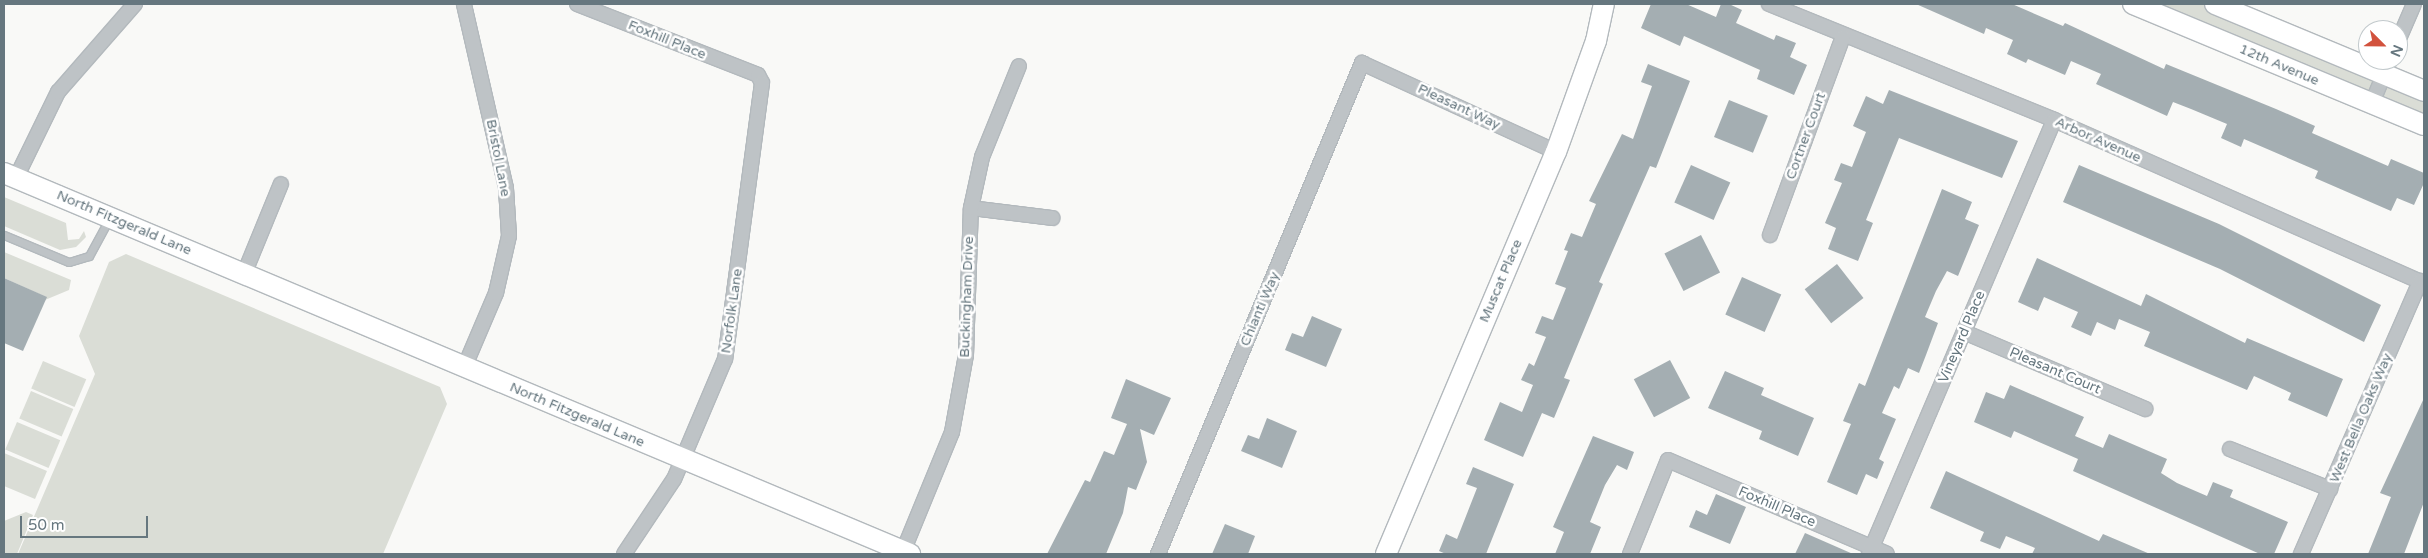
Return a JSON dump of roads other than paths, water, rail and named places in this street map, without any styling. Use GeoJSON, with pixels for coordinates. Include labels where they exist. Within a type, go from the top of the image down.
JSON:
{"type":"FeatureCollection","features":[{"type":"Feature","properties":{"kind":"street"},"geometry":{"type":"LineString","coordinates":[[10,176],[58,92],[135,4]]}},
{"type":"Feature","properties":{"kind":"street","name":"Bristol Lane"},"geometry":{"type":"LineString","coordinates":[[464,4],[506,188],[509,236],[496,293],[464,368]]}},
{"type":"Feature","properties":{"kind":"street","name":"Foxhill Place"},"geometry":{"type":"LineString","coordinates":[[577,4],[758,75]]}},
{"type":"Feature","properties":{"kind":"street","name":"Muscat Place"},"geometry":{"type":"LineString","coordinates":[[1386,554],[1556,152],[1596,41],[1604,4]]}},
{"type":"Feature","properties":{"kind":"street","name":"Arbor Avenue"},"geometry":{"type":"LineString","coordinates":[[1769,4],[1842,37],[2054,120],[2422,282]]}},
{"type":"Feature","properties":{"kind":"street","name":"12th Avenue"},"geometry":{"type":"LineString","coordinates":[[2133,4],[2424,125]]}},
{"type":"Feature","properties":{"kind":"street"},"geometry":{"type":"LineString","coordinates":[[2215,4],[2358,56]]}},
{"type":"Feature","properties":{"kind":"street"},"geometry":{"type":"LineString","coordinates":[[2407,20],[2414,4]]}},
{"type":"Feature","properties":{"kind":"street","name":"Cortner Court"},"geometry":{"type":"LineString","coordinates":[[1770,235],[1842,37]]}},
{"type":"Feature","properties":{"kind":"street","name":"Pleasant Way"},"geometry":{"type":"LineString","coordinates":[[1362,63],[1556,152]]}},
{"type":"Feature","properties":{"kind":"street","name":"Chianti Way"},"geometry":{"type":"LineString","coordinates":[[1158,554],[1362,63]]}},
{"type":"Feature","properties":{"kind":"street","name":"Buckingham Drive"},"geometry":{"type":"LineString","coordinates":[[905,553],[952,432],[966,355],[971,208],[982,157],[1019,66]]}},
{"type":"Feature","properties":{"kind":"street"},"geometry":{"type":"LineString","coordinates":[[2372,103],[2386,70]]}},
{"type":"Feature","properties":{"kind":"street"},"geometry":{"type":"LineString","coordinates":[[2392,70],[2424,91]]}},
{"type":"Feature","properties":{"kind":"street","name":"Norfolk Lane"},"geometry":{"type":"LineString","coordinates":[[624,554],[684,459],[726,359],[762,97],[758,75]]}},
{"type":"Feature","properties":{"kind":"street","name":"Vineyard Place"},"geometry":{"type":"LineString","coordinates":[[1870,551],[2054,120]]}},
{"type":"Feature","properties":{"kind":"street","name":"North Fitzgerald Lane"},"geometry":{"type":"LineString","coordinates":[[10,176],[905,553]]}},
{"type":"Feature","properties":{"kind":"street"},"geometry":{"type":"LineString","coordinates":[[244,274],[281,184]]}},
{"type":"Feature","properties":{"kind":"street"},"geometry":{"type":"LineString","coordinates":[[971,208],[1052,218]]}},
{"type":"Feature","properties":{"kind":"street","name":"West Bella Oaks Way"},"geometry":{"type":"LineString","coordinates":[[2301,554],[2422,282]]}},
{"type":"Feature","properties":{"kind":"street","name":"Pleasant Court"},"geometry":{"type":"LineString","coordinates":[[1964,332],[2145,409]]}},
{"type":"Feature","properties":{"kind":"street"},"geometry":{"type":"LineString","coordinates":[[2230,449],[2330,489]]}},
{"type":"Feature","properties":{"kind":"street","name":"Foxhill Place"},"geometry":{"type":"LineString","coordinates":[[1630,554],[1668,460],[1870,551],[1887,554]]}},
{"type":"Feature","properties":{"kind":"lane"},"geometry":{"type":"LineString","coordinates":[[4,235],[69,262],[89,256],[110,217]]}}]}
